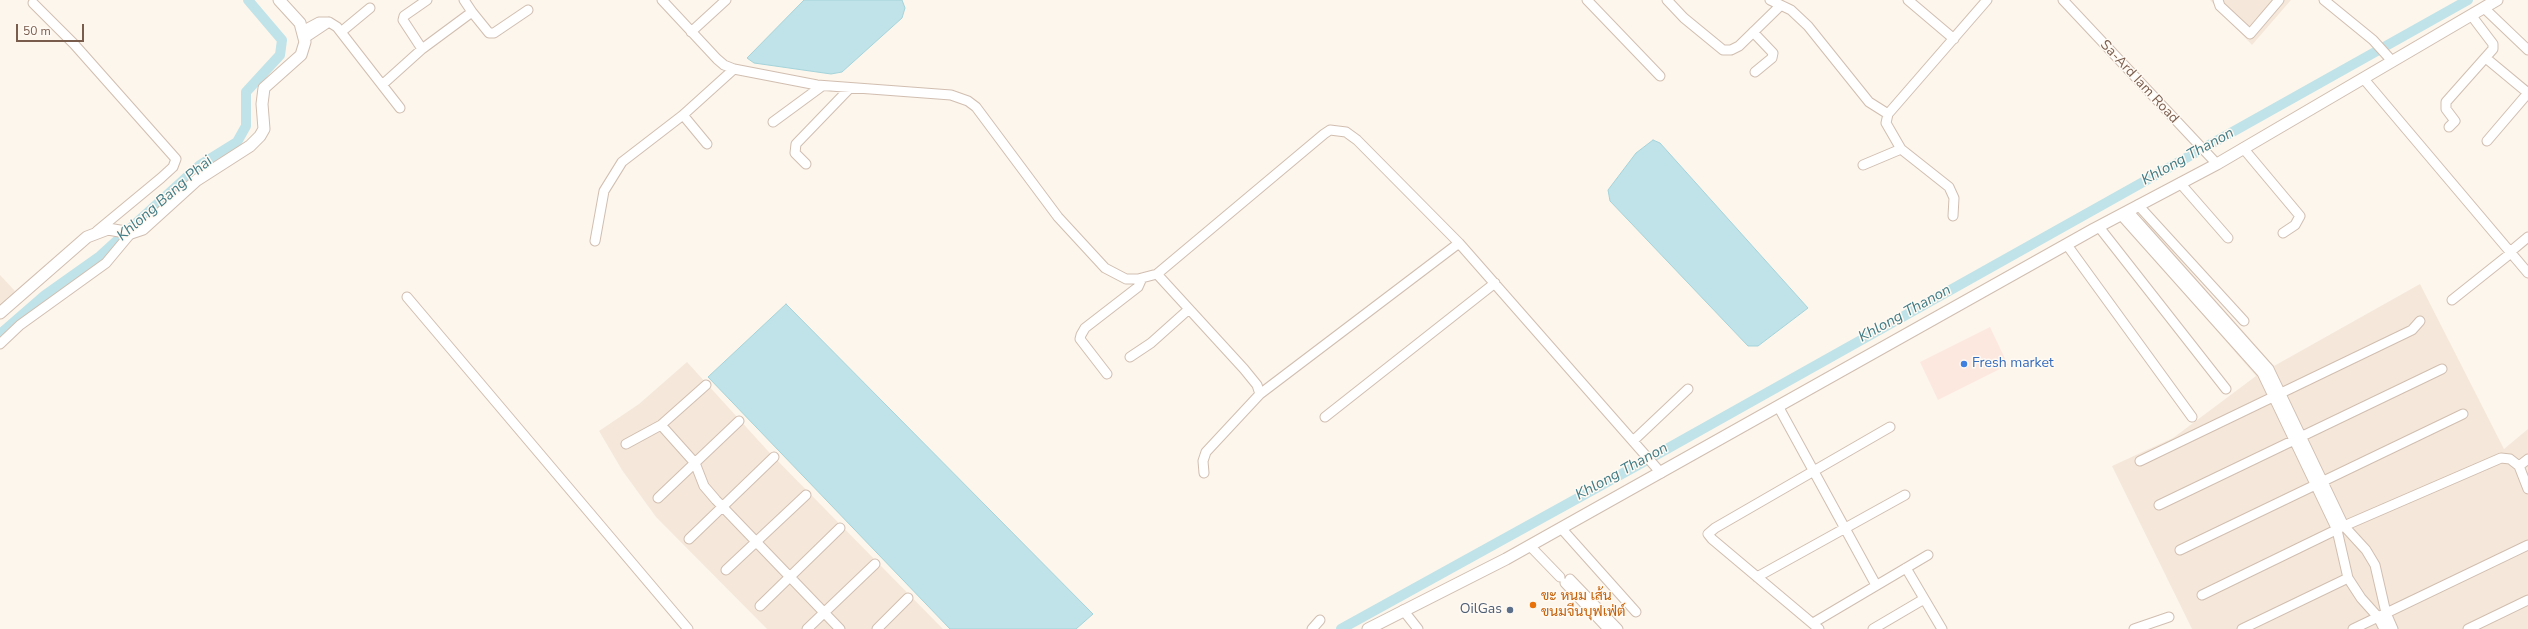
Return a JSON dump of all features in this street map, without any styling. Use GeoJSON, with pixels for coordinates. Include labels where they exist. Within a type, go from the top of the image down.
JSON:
{"type":"FeatureCollection","features":[{"type":"Feature","properties":{"kind":"street"},"geometry":{"type":"LineString","coordinates":[[97,231],[125,232],[143,229],[197,180],[250,146],[260,136],[264,129],[262,104],[264,88],[301,55],[305,34],[279,0]]}},
{"type":"Feature","properties":{"kind":"street"},"geometry":{"type":"LineString","coordinates":[[422,49],[403,24],[403,20],[404,16],[427,0]]}},
{"type":"Feature","properties":{"kind":"street"},"geometry":{"type":"LineString","coordinates":[[464,0],[489,33],[494,33],[528,10]]}},
{"type":"Feature","properties":{"kind":"street"},"geometry":{"type":"LineString","coordinates":[[662,0],[720,62],[734,69],[822,86],[951,95],[968,101],[976,107],[1058,217],[1105,268],[1126,279],[1142,278],[1157,274],[1239,204],[1330,130],[1346,132],[1357,140],[1459,243],[1658,469]]}},
{"type":"Feature","properties":{"kind":"street"},"geometry":{"type":"LineString","coordinates":[[691,32],[726,0]]}},
{"type":"Feature","properties":{"kind":"street"},"geometry":{"type":"LineString","coordinates":[[1587,0],[1660,76]]}},
{"type":"Feature","properties":{"kind":"street"},"geometry":{"type":"LineString","coordinates":[[1667,0],[1684,18],[1723,50],[1731,50],[1739,46],[1780,6]]}},
{"type":"Feature","properties":{"kind":"street"},"geometry":{"type":"LineString","coordinates":[[1770,0],[1791,10],[1808,26],[1869,102],[1888,114]]}},
{"type":"Feature","properties":{"kind":"street"},"geometry":{"type":"LineString","coordinates":[[1908,0],[1954,39]]}},
{"type":"Feature","properties":{"kind":"street","name":"Sa-Ard Iam Road"},"geometry":{"type":"LineString","coordinates":[[2063,0],[2213,160]]}},
{"type":"Feature","properties":{"kind":"street"},"geometry":{"type":"LineString","coordinates":[[2218,0],[2220,6],[2250,34],[2279,0]]}},
{"type":"Feature","properties":{"kind":"street"},"geometry":{"type":"LineString","coordinates":[[2324,0],[2372,40],[2389,58]]}},
{"type":"Feature","properties":{"kind":"street"},"geometry":{"type":"LineString","coordinates":[[1368,629],[1403,610],[1463,582],[1533,544],[1658,469],[1778,406],[2067,244],[2180,183],[2213,160],[2243,148],[2363,78],[2389,58],[2497,0]]}},
{"type":"Feature","properties":{"kind":"street"},"geometry":{"type":"LineString","coordinates":[[1953,216],[1954,198],[1949,188],[1901,150],[1886,123],[1888,114],[1986,1]]}},
{"type":"Feature","properties":{"kind":"street"},"geometry":{"type":"LineString","coordinates":[[0,313],[87,237],[97,231],[169,170],[173,166],[176,158],[74,44],[33,3]]}},
{"type":"Feature","properties":{"kind":"street"},"geometry":{"type":"LineString","coordinates":[[341,32],[370,8]]}},
{"type":"Feature","properties":{"kind":"street"},"geometry":{"type":"LineString","coordinates":[[2484,8],[2528,50]]}},
{"type":"Feature","properties":{"kind":"street"},"geometry":{"type":"LineString","coordinates":[[382,85],[422,49],[472,12]]}},
{"type":"Feature","properties":{"kind":"street"},"geometry":{"type":"LineString","coordinates":[[2449,127],[2454,121],[2446,109],[2446,102],[2487,59],[2493,45],[2471,15]]}},
{"type":"Feature","properties":{"kind":"street"},"geometry":{"type":"LineString","coordinates":[[305,34],[329,22],[341,32],[400,108]]}},
{"type":"Feature","properties":{"kind":"street"},"geometry":{"type":"LineString","coordinates":[[1753,32],[1773,53],[1772,58],[1755,72]]}},
{"type":"Feature","properties":{"kind":"street"},"geometry":{"type":"LineString","coordinates":[[2487,59],[2528,93],[2487,142]]}},
{"type":"Feature","properties":{"kind":"street"},"geometry":{"type":"LineString","coordinates":[[596,241],[604,191],[615,170],[626,159],[683,115],[734,69]]}},
{"type":"Feature","properties":{"kind":"street"},"geometry":{"type":"LineString","coordinates":[[2363,78],[2528,273]]}},
{"type":"Feature","properties":{"kind":"street"},"geometry":{"type":"LineString","coordinates":[[773,122],[822,86]]}},
{"type":"Feature","properties":{"kind":"street"},"geometry":{"type":"LineString","coordinates":[[806,164],[795,153],[796,144],[850,88]]}},
{"type":"Feature","properties":{"kind":"street"},"geometry":{"type":"LineString","coordinates":[[683,115],[707,144]]}},
{"type":"Feature","properties":{"kind":"street"},"geometry":{"type":"LineString","coordinates":[[2243,148],[2300,216],[2295,225],[2283,234]]}},
{"type":"Feature","properties":{"kind":"street"},"geometry":{"type":"LineString","coordinates":[[1863,165],[1901,150]]}},
{"type":"Feature","properties":{"kind":"street"},"geometry":{"type":"LineString","coordinates":[[2180,183],[2228,238]]}},
{"type":"Feature","properties":{"kind":"street"},"geometry":{"type":"LineString","coordinates":[[2138,205],[2244,321]]}},
{"type":"Feature","properties":{"kind":"street"},"geometry":{"type":"LineString","coordinates":[[2124,213],[2249,352],[2277,395],[2340,528],[2348,578],[2361,598],[2382,615],[2393,629]]}},
{"type":"Feature","properties":{"kind":"street"},"geometry":{"type":"LineString","coordinates":[[2099,227],[2226,389]]}},
{"type":"Feature","properties":{"kind":"street"},"geometry":{"type":"LineString","coordinates":[[0,344],[25,321],[106,263],[125,232]]}},
{"type":"Feature","properties":{"kind":"street"},"geometry":{"type":"LineString","coordinates":[[2452,300],[2528,237]]}},
{"type":"Feature","properties":{"kind":"street"},"geometry":{"type":"LineString","coordinates":[[1204,473],[1203,462],[1206,452],[1260,394],[1459,243]]}},
{"type":"Feature","properties":{"kind":"street"},"geometry":{"type":"LineString","coordinates":[[2067,244],[2192,417]]}},
{"type":"Feature","properties":{"kind":"street"},"geometry":{"type":"LineString","coordinates":[[1157,274],[1258,385],[1260,394]]}},
{"type":"Feature","properties":{"kind":"street"},"geometry":{"type":"LineString","coordinates":[[1107,374],[1080,339],[1081,335],[1085,328],[1138,287],[1142,278]]}},
{"type":"Feature","properties":{"kind":"street"},"geometry":{"type":"LineString","coordinates":[[1325,417],[1495,284]]}},
{"type":"Feature","properties":{"kind":"street"},"geometry":{"type":"LineString","coordinates":[[407,297],[688,629]]}},
{"type":"Feature","properties":{"kind":"street"},"geometry":{"type":"LineString","coordinates":[[1130,357],[1189,310]]}},
{"type":"Feature","properties":{"kind":"street"},"geometry":{"type":"LineString","coordinates":[[2140,461],[2412,330],[2420,320]]}},
{"type":"Feature","properties":{"kind":"street"},"geometry":{"type":"LineString","coordinates":[[2159,506],[2442,369]]}},
{"type":"Feature","properties":{"kind":"street"},"geometry":{"type":"LineString","coordinates":[[626,444],[661,424],[706,385]]}},
{"type":"Feature","properties":{"kind":"street"},"geometry":{"type":"LineString","coordinates":[[1633,441],[1688,389]]}},
{"type":"Feature","properties":{"kind":"street"},"geometry":{"type":"LineString","coordinates":[[1778,406],[1876,585]]}},
{"type":"Feature","properties":{"kind":"street"},"geometry":{"type":"LineString","coordinates":[[2180,550],[2463,414]]}},
{"type":"Feature","properties":{"kind":"street"},"geometry":{"type":"LineString","coordinates":[[658,498],[739,421]]}},
{"type":"Feature","properties":{"kind":"street"},"geometry":{"type":"LineString","coordinates":[[661,424],[695,463],[704,486],[722,507],[840,629]]}},
{"type":"Feature","properties":{"kind":"street"},"geometry":{"type":"LineString","coordinates":[[1890,427],[1813,470],[1715,528],[1708,534],[1712,540],[1816,626],[1876,585],[1928,555]]}},
{"type":"Feature","properties":{"kind":"street"},"geometry":{"type":"LineString","coordinates":[[689,539],[774,457]]}},
{"type":"Feature","properties":{"kind":"street"},"geometry":{"type":"LineString","coordinates":[[2202,594],[2340,528],[2501,458],[2510,459],[2518,466],[2528,489]]}},
{"type":"Feature","properties":{"kind":"street"},"geometry":{"type":"LineString","coordinates":[[2518,466],[2528,459]]}},
{"type":"Feature","properties":{"kind":"street"},"geometry":{"type":"LineString","coordinates":[[726,570],[806,495]]}},
{"type":"Feature","properties":{"kind":"street"},"geometry":{"type":"LineString","coordinates":[[1757,578],[1905,495]]}},
{"type":"Feature","properties":{"kind":"street"},"geometry":{"type":"LineString","coordinates":[[760,606],[840,528]]}},
{"type":"Feature","properties":{"kind":"street"},"geometry":{"type":"LineString","coordinates":[[1561,528],[1636,612]]}},
{"type":"Feature","properties":{"kind":"street"},"geometry":{"type":"LineString","coordinates":[[2340,528],[2366,550],[2375,565],[2384,629]]}},
{"type":"Feature","properties":{"kind":"street"},"geometry":{"type":"LineString","coordinates":[[1533,544],[1603,619],[1618,629]]}},
{"type":"Feature","properties":{"kind":"street"},"geometry":{"type":"LineString","coordinates":[[2353,629],[2528,545]]}},
{"type":"Feature","properties":{"kind":"street"},"geometry":{"type":"LineString","coordinates":[[807,629],[876,564]]}},
{"type":"Feature","properties":{"kind":"street"},"geometry":{"type":"LineString","coordinates":[[1906,568],[1942,629]]}},
{"type":"Feature","properties":{"kind":"street"},"geometry":{"type":"LineString","coordinates":[[2242,629],[2348,578]]}},
{"type":"Feature","properties":{"kind":"street"},"geometry":{"type":"LineString","coordinates":[[876,629],[908,598]]}},
{"type":"Feature","properties":{"kind":"street"},"geometry":{"type":"LineString","coordinates":[[1873,629],[1924,599]]}},
{"type":"Feature","properties":{"kind":"street"},"geometry":{"type":"LineString","coordinates":[[2468,629],[2528,600]]}},
{"type":"Feature","properties":{"kind":"street"},"geometry":{"type":"LineString","coordinates":[[1403,610],[1418,629]]}},
{"type":"Feature","properties":{"kind":"street"},"geometry":{"type":"LineString","coordinates":[[2134,629],[2169,617]]}},
{"type":"Feature","properties":{"kind":"street"},"geometry":{"type":"LineString","coordinates":[[1603,619],[1608,629]]}},
{"type":"Feature","properties":{"kind":"street"},"geometry":{"type":"LineString","coordinates":[[1312,629],[1320,620]]}},
{"type":"Feature","properties":{"kind":"shaded area"},"geometry":{"type":"Polygon","coordinates":[[[2210,0],[2291,0],[2252,45],[2210,0]]]}},
{"type":"Feature","properties":{"kind":"shaded area"},"geometry":{"type":"Polygon","coordinates":[[[2144,219],[2274,366],[2420,284],[2504,449],[2528,429],[2528,629],[2192,629],[2112,466],[2173,438],[2256,376],[2128,229],[2144,219]]]}},
{"type":"Feature","properties":{"kind":"shaded area"},"geometry":{"type":"Polygon","coordinates":[[[0,275],[15,291],[0,304],[0,275]]]}},
{"type":"Feature","properties":{"kind":"shaded area","name":"Fresh market"},"geometry":{"type":"Polygon","coordinates":[[[1990,327],[2008,365],[1938,400],[1920,362],[1990,327]]]}},
{"type":"Feature","properties":{"kind":"shaded area"},"geometry":{"type":"Polygon","coordinates":[[[687,362],[768,451],[943,629],[767,629],[656,517],[622,470],[599,431],[639,404],[687,362]]]}},
{"type":"Feature","properties":{"kind":"water"},"geometry":{"type":"Polygon","coordinates":[[[804,0],[902,0],[905,8],[902,18],[842,72],[831,74],[754,63],[747,58],[804,0]]]}},
{"type":"Feature","properties":{"kind":"water"},"geometry":{"type":"Polygon","coordinates":[[[1653,140],[1660,143],[1808,308],[1758,346],[1748,346],[1610,201],[1608,190],[1636,153],[1653,140]]]}},
{"type":"Feature","properties":{"kind":"water"},"geometry":{"type":"Polygon","coordinates":[[[786,304],[1093,614],[1076,629],[950,629],[708,377],[786,304]]]}},
{"type":"Feature","properties":{"kind":"waterway","name":"Khlong Bang Phai"},"geometry":{"type":"LineString","coordinates":[[0,334],[45,295],[100,256],[200,165],[237,142],[246,126],[246,92],[280,55],[282,40],[248,0]]}},
{"type":"Feature","properties":{"kind":"waterway","name":"Khlong Thanon"},"geometry":{"type":"LineString","coordinates":[[1341,629],[1656,455],[2468,0]]}},
{"type":"Feature","properties":{"kind":"place","name":"Fresh market"},"geometry":{"type":"Point","coordinates":[1964,364]}},
{"type":"Feature","properties":{"kind":"place","name":"ขะ หนม เส้น ขนมจีนบุฟเฟ่ต์"},"geometry":{"type":"Point","coordinates":[1533,605]}},
{"type":"Feature","properties":{"kind":"place","name":"OilGas"},"geometry":{"type":"Point","coordinates":[1510,610]}}]}
